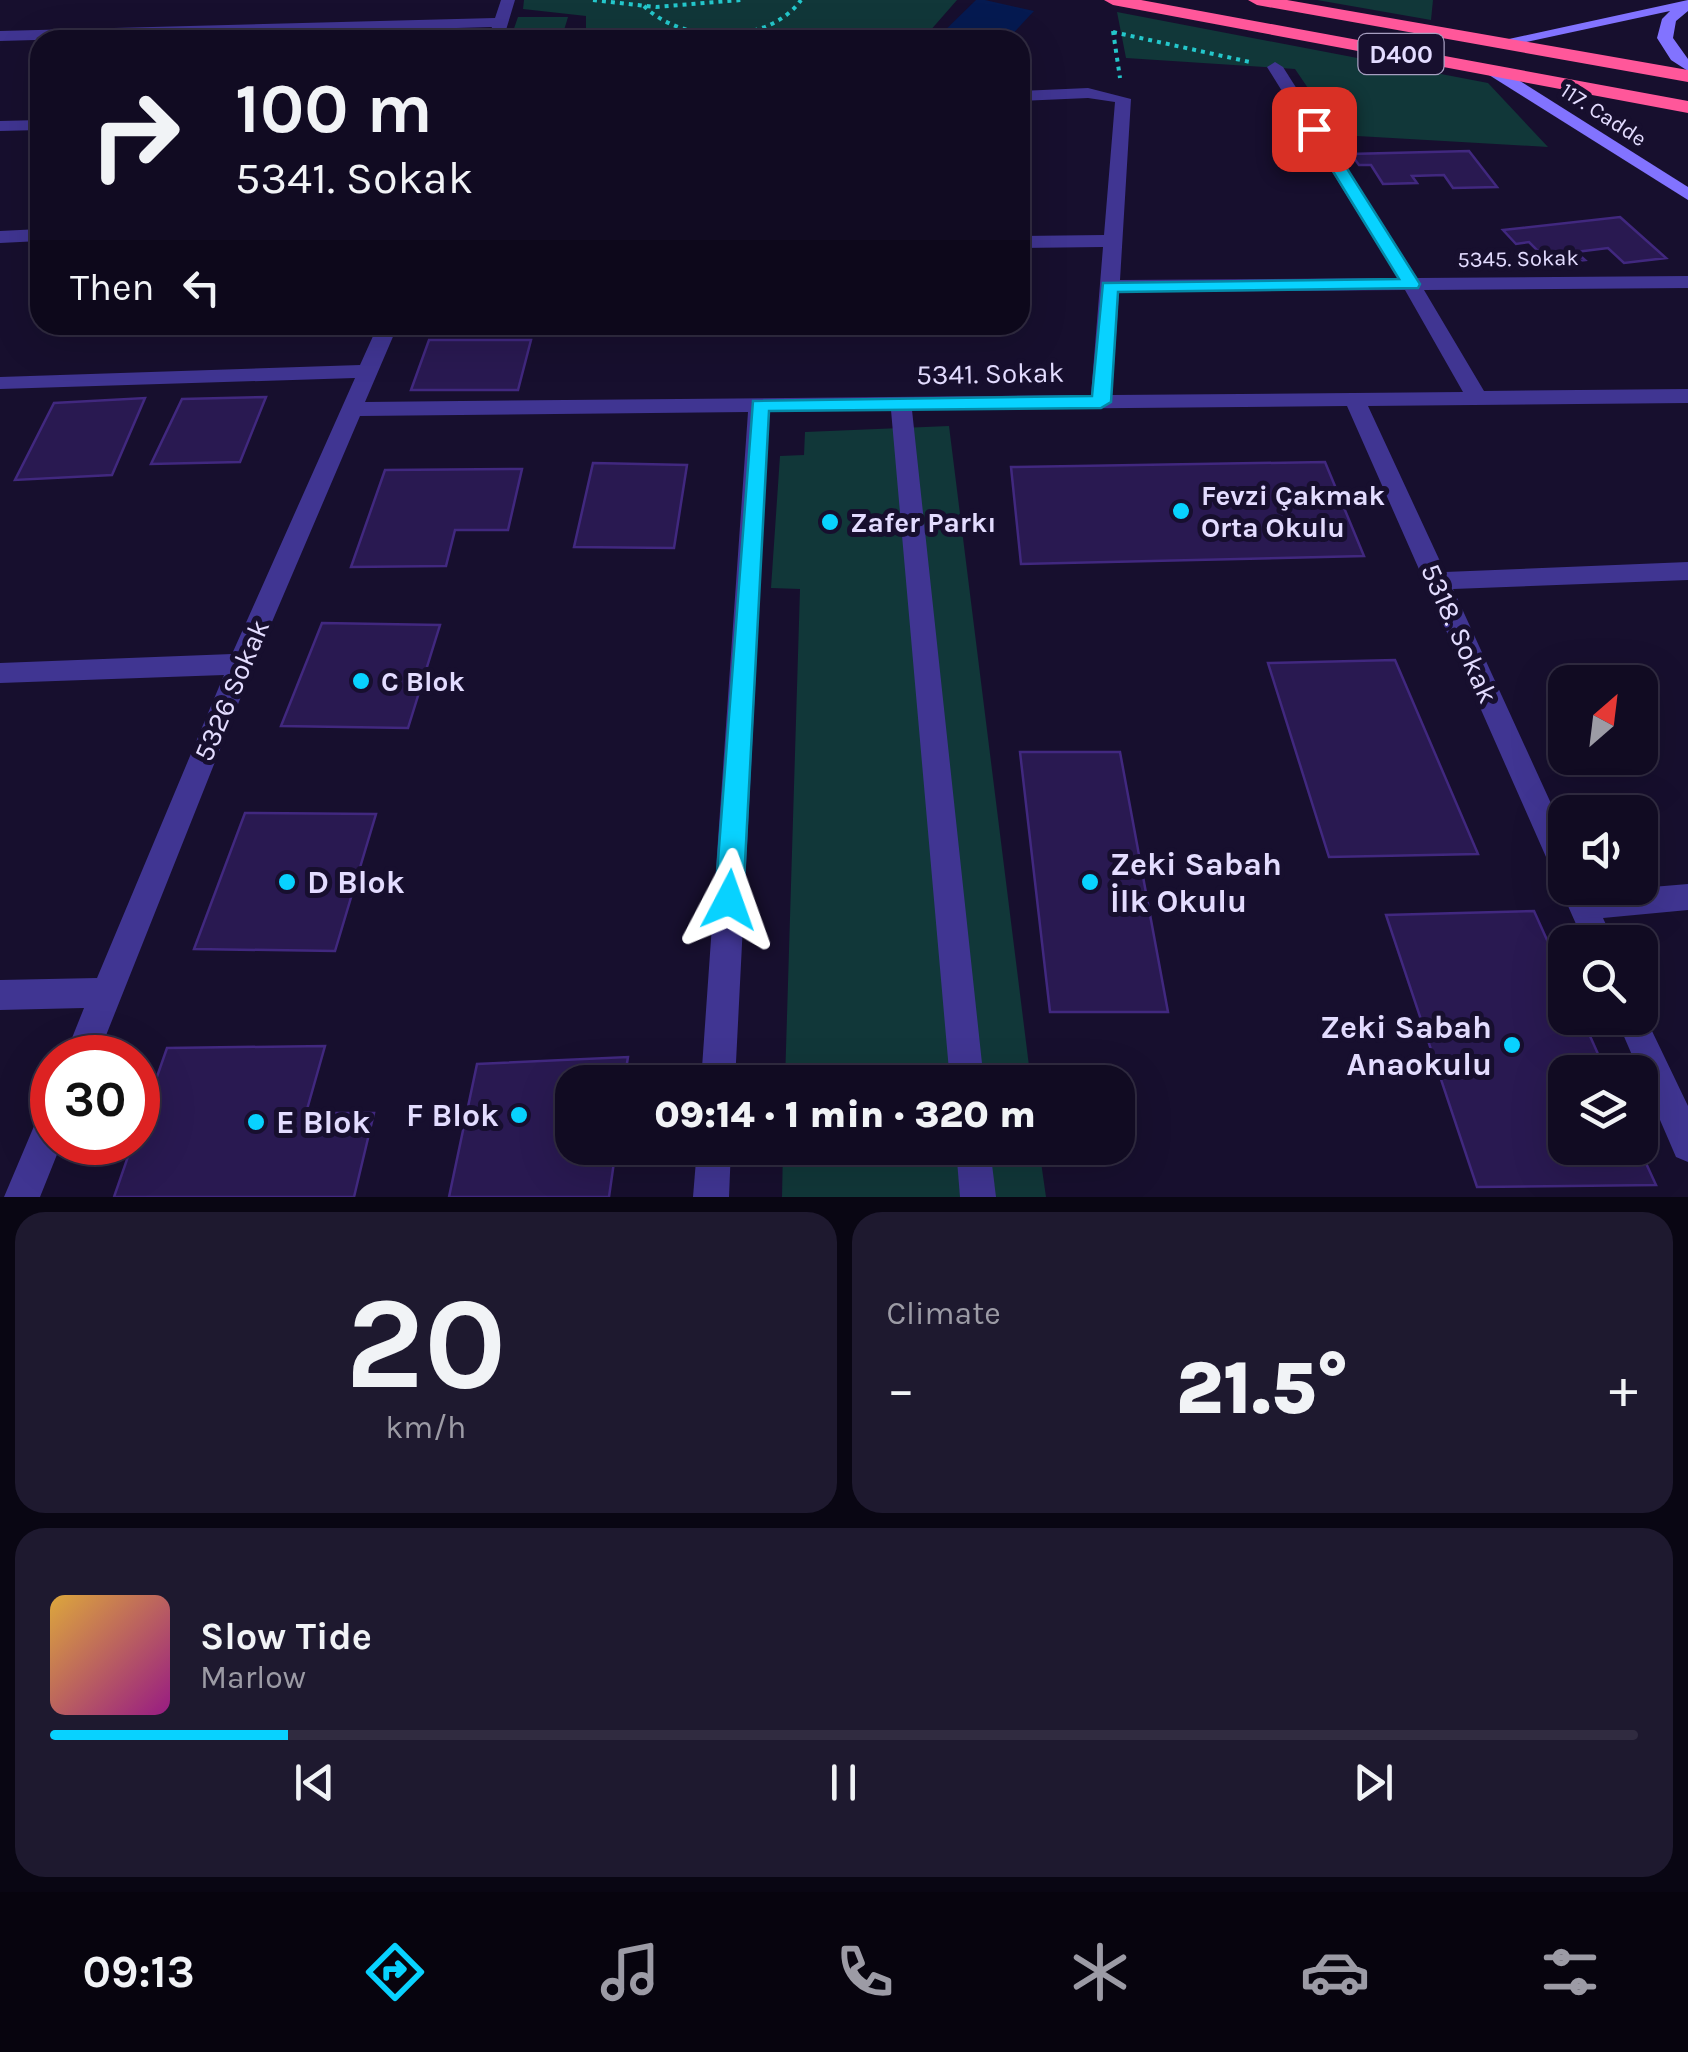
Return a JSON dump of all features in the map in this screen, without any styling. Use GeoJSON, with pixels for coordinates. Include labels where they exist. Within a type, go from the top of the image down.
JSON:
{"type":"FeatureCollection","features":[{"type":"Feature","properties":{"kind":"highway","name":"D400"},"geometry":{"type":"LineString","coordinates":[[1257,0],[1688,76]]}},
{"type":"Feature","properties":{"kind":"highway","name":"D400"},"geometry":{"type":"LineString","coordinates":[[1112,6],[1688,107]]}},
{"type":"Feature","properties":{"kind":"street"},"geometry":{"type":"LineString","coordinates":[[498,30],[508,0]]}},
{"type":"Feature","properties":{"kind":"street"},"geometry":{"type":"LineString","coordinates":[[1503,42],[1688,3]]}},
{"type":"Feature","properties":{"kind":"street"},"geometry":{"type":"LineString","coordinates":[[1688,3],[1669,19],[1666,38],[1676,57],[1688,66]]}},
{"type":"Feature","properties":{"kind":"street"},"geometry":{"type":"LineString","coordinates":[[215,30],[501,22]]}},
{"type":"Feature","properties":{"kind":"street"},"geometry":{"type":"LineString","coordinates":[[0,36],[30,35]]}},
{"type":"Feature","properties":{"kind":"street"},"geometry":{"type":"LineString","coordinates":[[1276,67],[1477,398]]}},
{"type":"Feature","properties":{"kind":"street","name":"117. Cadde"},"geometry":{"type":"LineString","coordinates":[[1495,72],[1688,195]]}},
{"type":"Feature","properties":{"kind":"street"},"geometry":{"type":"LineString","coordinates":[[1030,96],[1088,93],[1123,99],[1101,402]]}},
{"type":"Feature","properties":{"kind":"street"},"geometry":{"type":"LineString","coordinates":[[0,126],[30,125]]}},
{"type":"Feature","properties":{"kind":"street"},"geometry":{"type":"LineString","coordinates":[[0,236],[30,236]]}},
{"type":"Feature","properties":{"kind":"street"},"geometry":{"type":"LineString","coordinates":[[1030,242],[1113,242]]}},
{"type":"Feature","properties":{"kind":"street","name":"5345. Sokak"},"geometry":{"type":"LineString","coordinates":[[1110,286],[1688,282]]}},
{"type":"Feature","properties":{"kind":"street","name":"5326 Sokak"},"geometry":{"type":"LineString","coordinates":[[90,1035],[241,664],[384,335]]}},
{"type":"Feature","properties":{"kind":"street"},"geometry":{"type":"LineString","coordinates":[[0,383],[368,371]]}},
{"type":"Feature","properties":{"kind":"street","name":"5341. Sokak"},"geometry":{"type":"LineString","coordinates":[[352,409],[1688,396]]}},
{"type":"Feature","properties":{"kind":"street","name":"5318. Sokak"},"geometry":{"type":"LineString","coordinates":[[1354,400],[1548,828]]}},
{"type":"Feature","properties":{"kind":"street"},"geometry":{"type":"LineString","coordinates":[[901,404],[965,1065]]}},
{"type":"Feature","properties":{"kind":"street"},"geometry":{"type":"LineString","coordinates":[[719,1065],[760,405]]}},
{"type":"Feature","properties":{"kind":"street"},"geometry":{"type":"LineString","coordinates":[[1437,581],[1688,571]]}},
{"type":"Feature","properties":{"kind":"street"},"geometry":{"type":"LineString","coordinates":[[0,674],[241,664]]}},
{"type":"Feature","properties":{"kind":"street"},"geometry":{"type":"LineString","coordinates":[[1658,897],[1688,897]]}},
{"type":"Feature","properties":{"kind":"street"},"geometry":{"type":"LineString","coordinates":[[0,995],[107,993]]}},
{"type":"Feature","properties":{"kind":"street"},"geometry":{"type":"LineString","coordinates":[[1639,1035],[1688,1145]]}},
{"type":"Feature","properties":{"kind":"street"},"geometry":{"type":"LineString","coordinates":[[22,1197],[35,1165]]}},
{"type":"Feature","properties":{"kind":"street"},"geometry":{"type":"LineString","coordinates":[[711,1197],[713,1165]]}},
{"type":"Feature","properties":{"kind":"street"},"geometry":{"type":"LineString","coordinates":[[975,1165],[978,1197]]}},
{"type":"Feature","properties":{"kind":"path"},"geometry":{"type":"LineString","coordinates":[[593,0],[644,6],[740,0]]}},
{"type":"Feature","properties":{"kind":"path"},"geometry":{"type":"LineString","coordinates":[[743,30],[786,19],[798,9],[801,0]]}},
{"type":"Feature","properties":{"kind":"path"},"geometry":{"type":"LineString","coordinates":[[644,6],[650,16],[665,25],[692,30]]}},
{"type":"Feature","properties":{"kind":"path"},"geometry":{"type":"LineString","coordinates":[[1112,6],[1123,99]]}},
{"type":"Feature","properties":{"kind":"path"},"geometry":{"type":"LineString","coordinates":[[1114,32],[1276,67]]}},
{"type":"Feature","properties":{"kind":"green space"},"geometry":{"type":"Polygon","coordinates":[[[524,0],[957,0],[931,30],[586,30],[586,16],[523,9],[524,0]]]}},
{"type":"Feature","properties":{"kind":"green space"},"geometry":{"type":"Polygon","coordinates":[[[1317,0],[1433,0],[1431,20],[1317,0]]]}},
{"type":"Feature","properties":{"kind":"green space"},"geometry":{"type":"Polygon","coordinates":[[[1117,12],[1488,83],[1548,147],[1340,135],[1295,69],[1126,58],[1117,12]]]}},
{"type":"Feature","properties":{"kind":"green space"},"geometry":{"type":"Polygon","coordinates":[[[518,17],[568,17],[564,30],[513,30],[518,17]]]}},
{"type":"Feature","properties":{"kind":"green space","name":"Zafer Parkı"},"geometry":{"type":"Polygon","coordinates":[[[949,426],[1029,1065],[786,1065],[800,589],[771,588],[780,456],[804,455],[805,432],[949,426]]]}},
{"type":"Feature","properties":{"kind":"green space"},"geometry":{"type":"Polygon","coordinates":[[[783,1165],[1041,1165],[1046,1197],[782,1197],[783,1165]]]}},
{"type":"Feature","properties":{"kind":"water"},"geometry":{"type":"Polygon","coordinates":[[[976,0],[1034,11],[1016,30],[945,30],[976,0]]]}},
{"type":"Feature","properties":{"kind":"building"},"geometry":{"type":"Polygon","coordinates":[[[1469,151],[1497,187],[1453,188],[1444,175],[1412,176],[1417,183],[1383,184],[1371,165],[1359,165],[1351,154],[1469,151]]]}},
{"type":"Feature","properties":{"kind":"building"},"geometry":{"type":"Polygon","coordinates":[[[1620,217],[1666,258],[1624,263],[1608,248],[1576,252],[1585,260],[1551,264],[1529,242],[1516,244],[1503,230],[1620,217]]]}},
{"type":"Feature","properties":{"kind":"building"},"geometry":{"type":"Polygon","coordinates":[[[429,340],[531,340],[518,390],[411,390],[429,340]]]}},
{"type":"Feature","properties":{"kind":"building"},"geometry":{"type":"Polygon","coordinates":[[[266,397],[240,462],[151,464],[182,399],[266,397]]]}},
{"type":"Feature","properties":{"kind":"building"},"geometry":{"type":"Polygon","coordinates":[[[145,398],[112,475],[15,480],[54,403],[145,398]]]}},
{"type":"Feature","properties":{"kind":"building","name":"Fevzi Çakmak Orta Okulu"},"geometry":{"type":"Polygon","coordinates":[[[1325,462],[1364,556],[1021,564],[1011,467],[1325,462]]]}},
{"type":"Feature","properties":{"kind":"building"},"geometry":{"type":"Polygon","coordinates":[[[593,463],[687,465],[674,548],[574,547],[593,463]]]}},
{"type":"Feature","properties":{"kind":"building"},"geometry":{"type":"Polygon","coordinates":[[[522,469],[508,530],[455,530],[446,566],[351,567],[385,470],[522,469]]]}},
{"type":"Feature","properties":{"kind":"building","name":"C Blok"},"geometry":{"type":"Polygon","coordinates":[[[322,623],[440,625],[408,728],[281,726],[322,623]]]}},
{"type":"Feature","properties":{"kind":"building"},"geometry":{"type":"Polygon","coordinates":[[[1395,660],[1478,854],[1329,857],[1268,663],[1395,660]]]}},
{"type":"Feature","properties":{"kind":"building","name":"Zeki Sabah İlk Okulu"},"geometry":{"type":"Polygon","coordinates":[[[1020,752],[1120,752],[1168,1012],[1050,1012],[1020,752]]]}},
{"type":"Feature","properties":{"kind":"building","name":"D Blok"},"geometry":{"type":"Polygon","coordinates":[[[245,813],[376,814],[335,951],[194,949],[245,813]]]}},
{"type":"Feature","properties":{"kind":"building","name":"Zeki Sabah Anaokulu"},"geometry":{"type":"Polygon","coordinates":[[[1534,911],[1548,942],[1548,1035],[1590,1035],[1598,1055],[1548,1055],[1548,1165],[1647,1165],[1656,1185],[1477,1187],[1386,915],[1534,911]]]}},
{"type":"Feature","properties":{"kind":"building","name":"E Blok"},"geometry":{"type":"Polygon","coordinates":[[[325,1046],[306,1113],[374,1113],[354,1197],[114,1197],[125,1165],[160,1165],[160,1068],[167,1048],[325,1046]]]}},
{"type":"Feature","properties":{"kind":"building","name":"F Blok"},"geometry":{"type":"Polygon","coordinates":[[[628,1057],[627,1065],[555,1065],[555,1165],[614,1165],[609,1197],[449,1197],[477,1064],[628,1057]]]}},
{"type":"Feature","properties":{"kind":"place","name":"Fevzi Çakmak Orta Okulu"},"geometry":{"type":"Point","coordinates":[1181,511]}},
{"type":"Feature","properties":{"kind":"place","name":"Zafer Parkı"},"geometry":{"type":"Point","coordinates":[830,522]}},
{"type":"Feature","properties":{"kind":"place","name":"C Blok"},"geometry":{"type":"Point","coordinates":[361,681]}},
{"type":"Feature","properties":{"kind":"place","name":"D Blok"},"geometry":{"type":"Point","coordinates":[287,882]}},
{"type":"Feature","properties":{"kind":"place","name":"Zeki Sabah İlk Okulu"},"geometry":{"type":"Point","coordinates":[1090,882]}},
{"type":"Feature","properties":{"kind":"place","name":"Zeki Sabah Anaokulu"},"geometry":{"type":"Point","coordinates":[1512,1045]}},
{"type":"Feature","properties":{"kind":"place","name":"F Blok"},"geometry":{"type":"Point","coordinates":[519,1115]}},
{"type":"Feature","properties":{"kind":"place","name":"E Blok"},"geometry":{"type":"Point","coordinates":[256,1122]}},
{"type":"Feature","properties":{"kind":"route"},"geometry":{"type":"LineString","coordinates":[[729,900],[760,405],[1101,402],[1110,286],[1411,284],[1314,129]]}}]}
